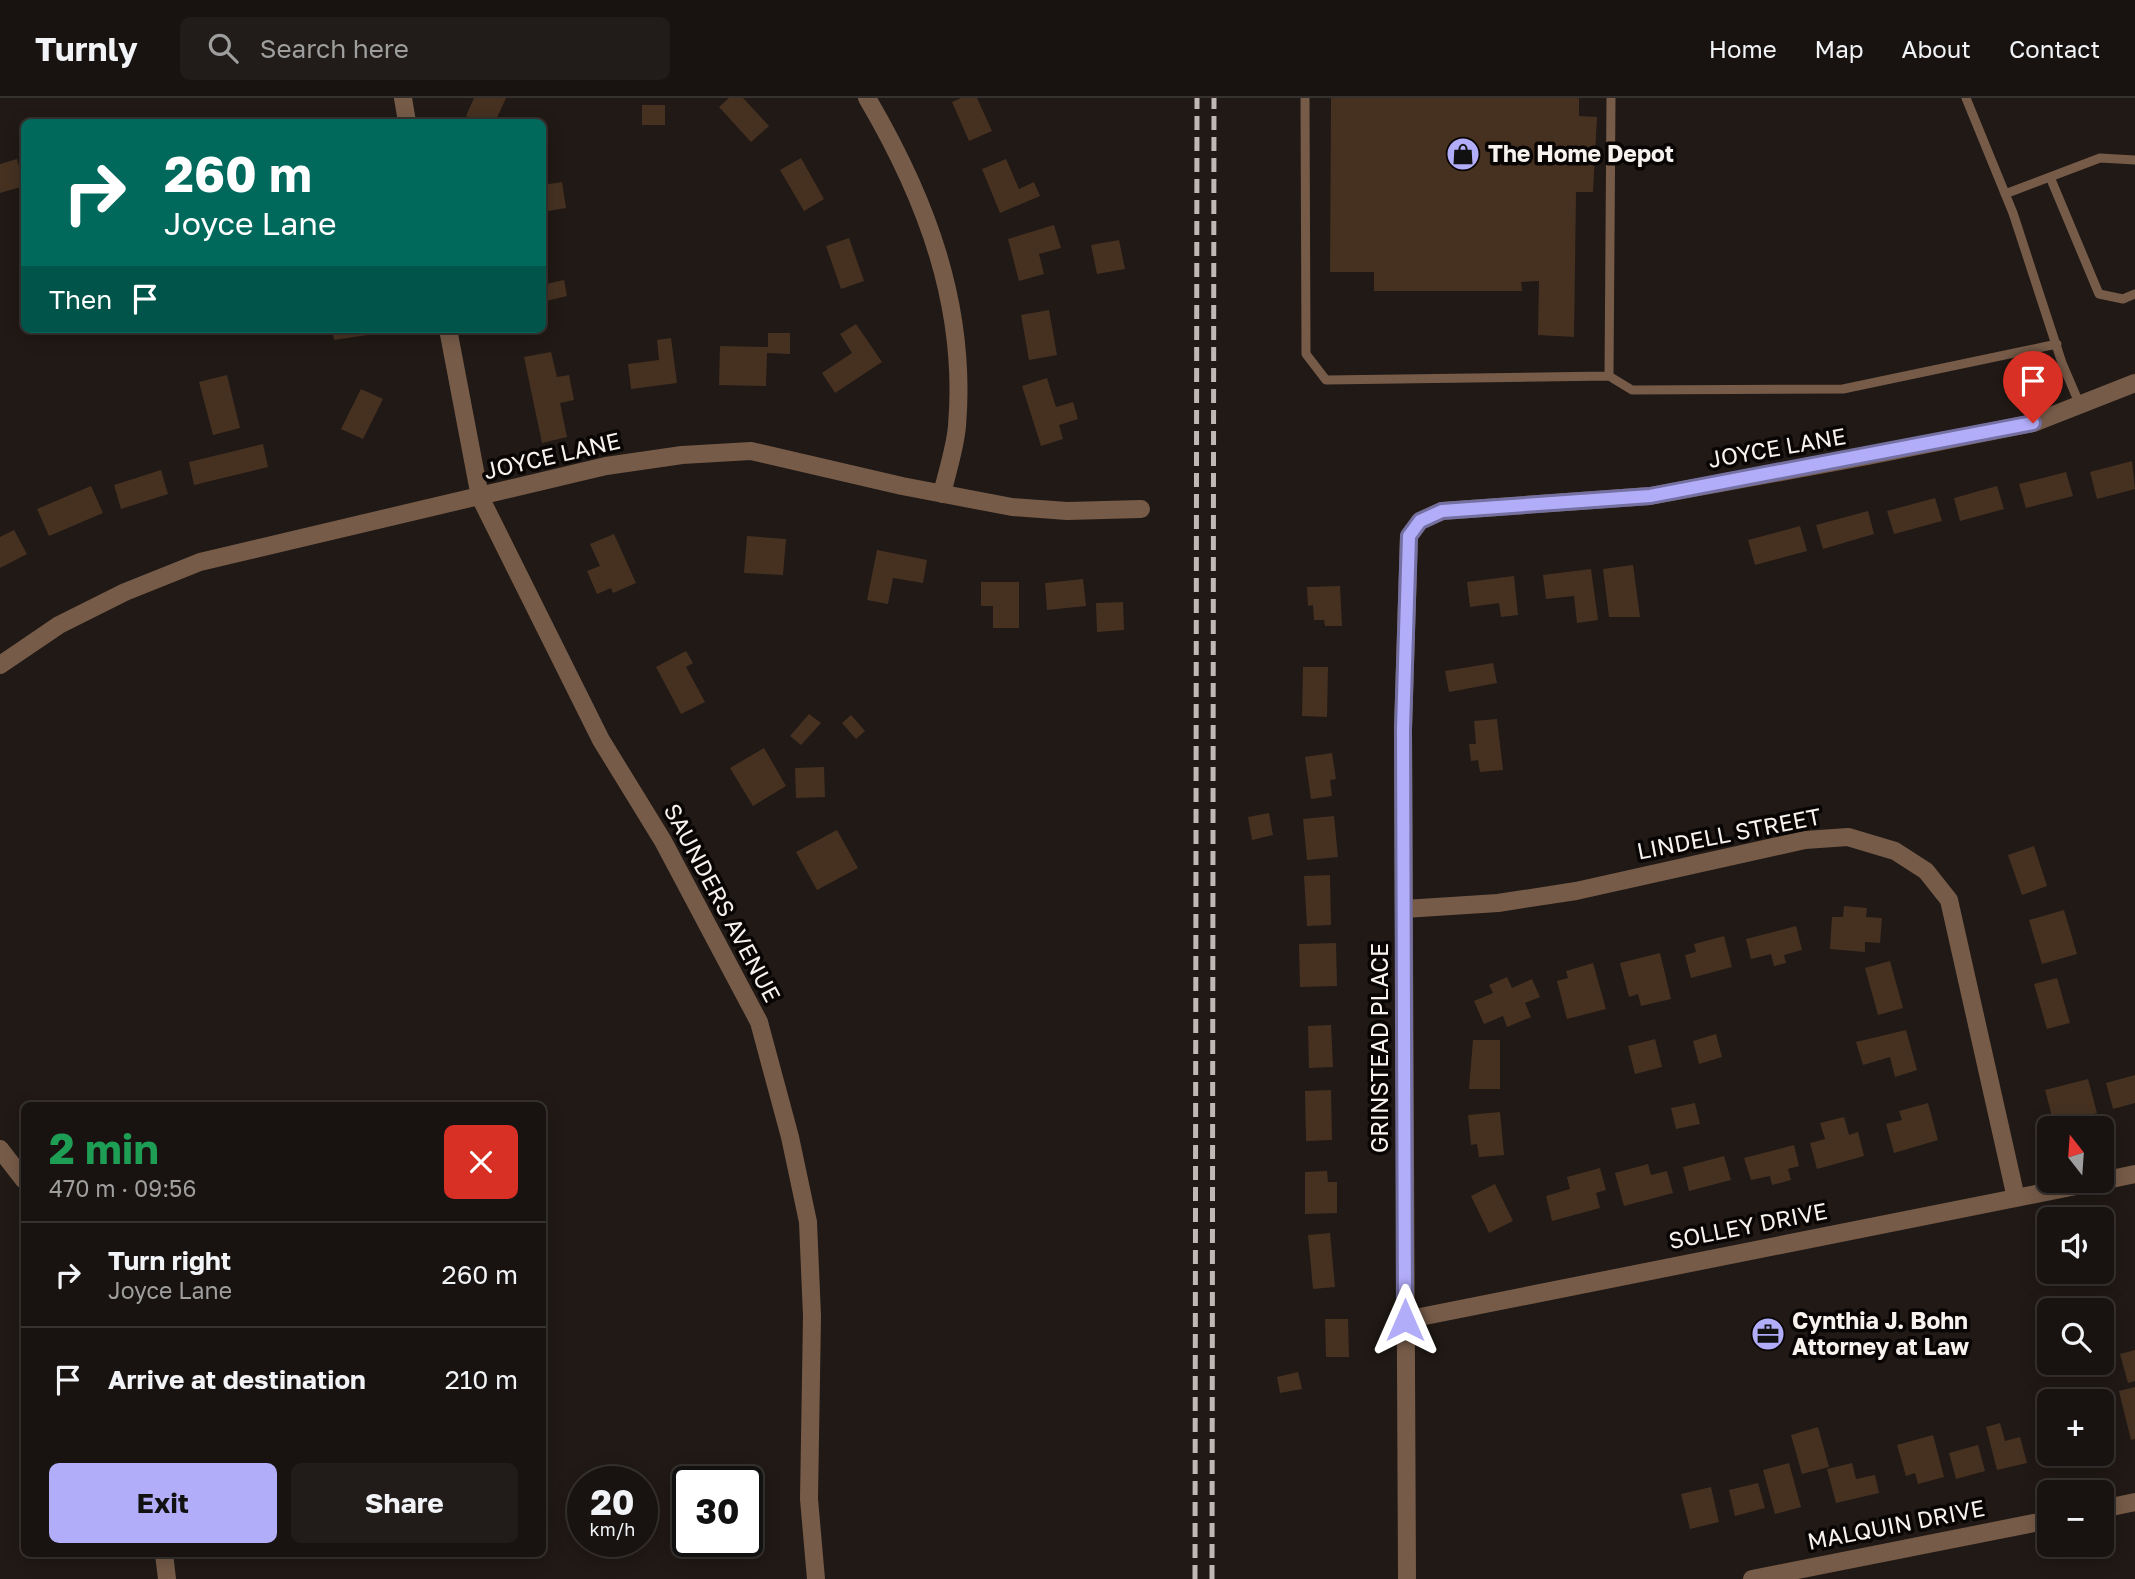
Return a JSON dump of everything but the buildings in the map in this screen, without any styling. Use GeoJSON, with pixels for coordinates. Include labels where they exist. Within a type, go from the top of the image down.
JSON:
{"type":"FeatureCollection","features":[{"type":"Feature","properties":{"kind":"street"},"geometry":{"type":"LineString","coordinates":[[403,98],[407,119]]}},
{"type":"Feature","properties":{"kind":"street"},"geometry":{"type":"LineString","coordinates":[[867,98],[896,147],[938,249],[958,342],[957,428],[942,494]]}},
{"type":"Feature","properties":{"kind":"street","name":"SAUNDERS AVENUE"},"geometry":{"type":"LineString","coordinates":[[449,333],[480,497],[601,740],[663,841],[759,1022],[790,1137],[808,1222],[812,1316],[808,1499],[816,1579]]}},
{"type":"Feature","properties":{"kind":"street","name":"JOYCE LANE"},"geometry":{"type":"LineString","coordinates":[[1420,521],[1442,511],[1650,496],[2033,423],[2135,383]]}},
{"type":"Feature","properties":{"kind":"street","name":"JOYCE LANE"},"geometry":{"type":"LineString","coordinates":[[0,665],[59,625],[125,592],[200,562],[606,466],[682,455],[751,451],[1012,507],[1067,511],[1141,509]]}},
{"type":"Feature","properties":{"kind":"street","name":"GRINSTEAD PLACE"},"geometry":{"type":"LineString","coordinates":[[1407,1579],[1403,729],[1409,536],[1420,521]]}},
{"type":"Feature","properties":{"kind":"street","name":"LINDELL STREET"},"geometry":{"type":"LineString","coordinates":[[1404,909],[1498,902],[1576,891],[1805,840],[1848,837],[1895,851],[1926,871],[1949,900],[2016,1198]]}},
{"type":"Feature","properties":{"kind":"street"},"geometry":{"type":"LineString","coordinates":[[0,1149],[21,1176]]}},
{"type":"Feature","properties":{"kind":"street","name":"SOLLEY DRIVE"},"geometry":{"type":"LineString","coordinates":[[2114,1178],[2135,1174]]}},
{"type":"Feature","properties":{"kind":"street","name":"SOLLEY DRIVE"},"geometry":{"type":"LineString","coordinates":[[1405,1320],[2037,1194]]}},
{"type":"Feature","properties":{"kind":"street"},"geometry":{"type":"LineString","coordinates":[[2114,1506],[2135,1502]]}},
{"type":"Feature","properties":{"kind":"street","name":"MALQUIN DRIVE"},"geometry":{"type":"LineString","coordinates":[[1752,1579],[2037,1522]]}},
{"type":"Feature","properties":{"kind":"street"},"geometry":{"type":"LineString","coordinates":[[164,1557],[167,1579]]}},
{"type":"Feature","properties":{"kind":"lane"},"geometry":{"type":"LineString","coordinates":[[1305,98],[1306,354],[1326,380],[1609,376],[1632,390],[1843,389],[2057,344]]}},
{"type":"Feature","properties":{"kind":"lane"},"geometry":{"type":"LineString","coordinates":[[1609,376],[1611,98]]}},
{"type":"Feature","properties":{"kind":"lane"},"geometry":{"type":"LineString","coordinates":[[1966,98],[2005,194],[2081,406]]}},
{"type":"Feature","properties":{"kind":"lane"},"geometry":{"type":"LineString","coordinates":[[2005,194],[2100,158],[2135,160]]}},
{"type":"Feature","properties":{"kind":"lane"},"geometry":{"type":"LineString","coordinates":[[2050,177],[2099,294],[2123,299],[2135,294]]}},
{"type":"Feature","properties":{"kind":"railway"},"geometry":{"type":"LineString","coordinates":[[1195,1579],[1197,98]]}},
{"type":"Feature","properties":{"kind":"railway"},"geometry":{"type":"LineString","coordinates":[[1212,1579],[1214,98]]}},
{"type":"Feature","properties":{"kind":"place","name":"The Home Depot"},"geometry":{"type":"Point","coordinates":[1463,154]}},
{"type":"Feature","properties":{"kind":"place","name":"Cynthia J. Bohn Attorney at Law"},"geometry":{"type":"Point","coordinates":[1768,1334]}},
{"type":"Feature","properties":{"kind":"route"},"geometry":{"type":"LineString","coordinates":[[1405,1320],[1403,729],[1409,536],[1420,521],[1442,511],[1650,496],[2033,423]]}}]}
